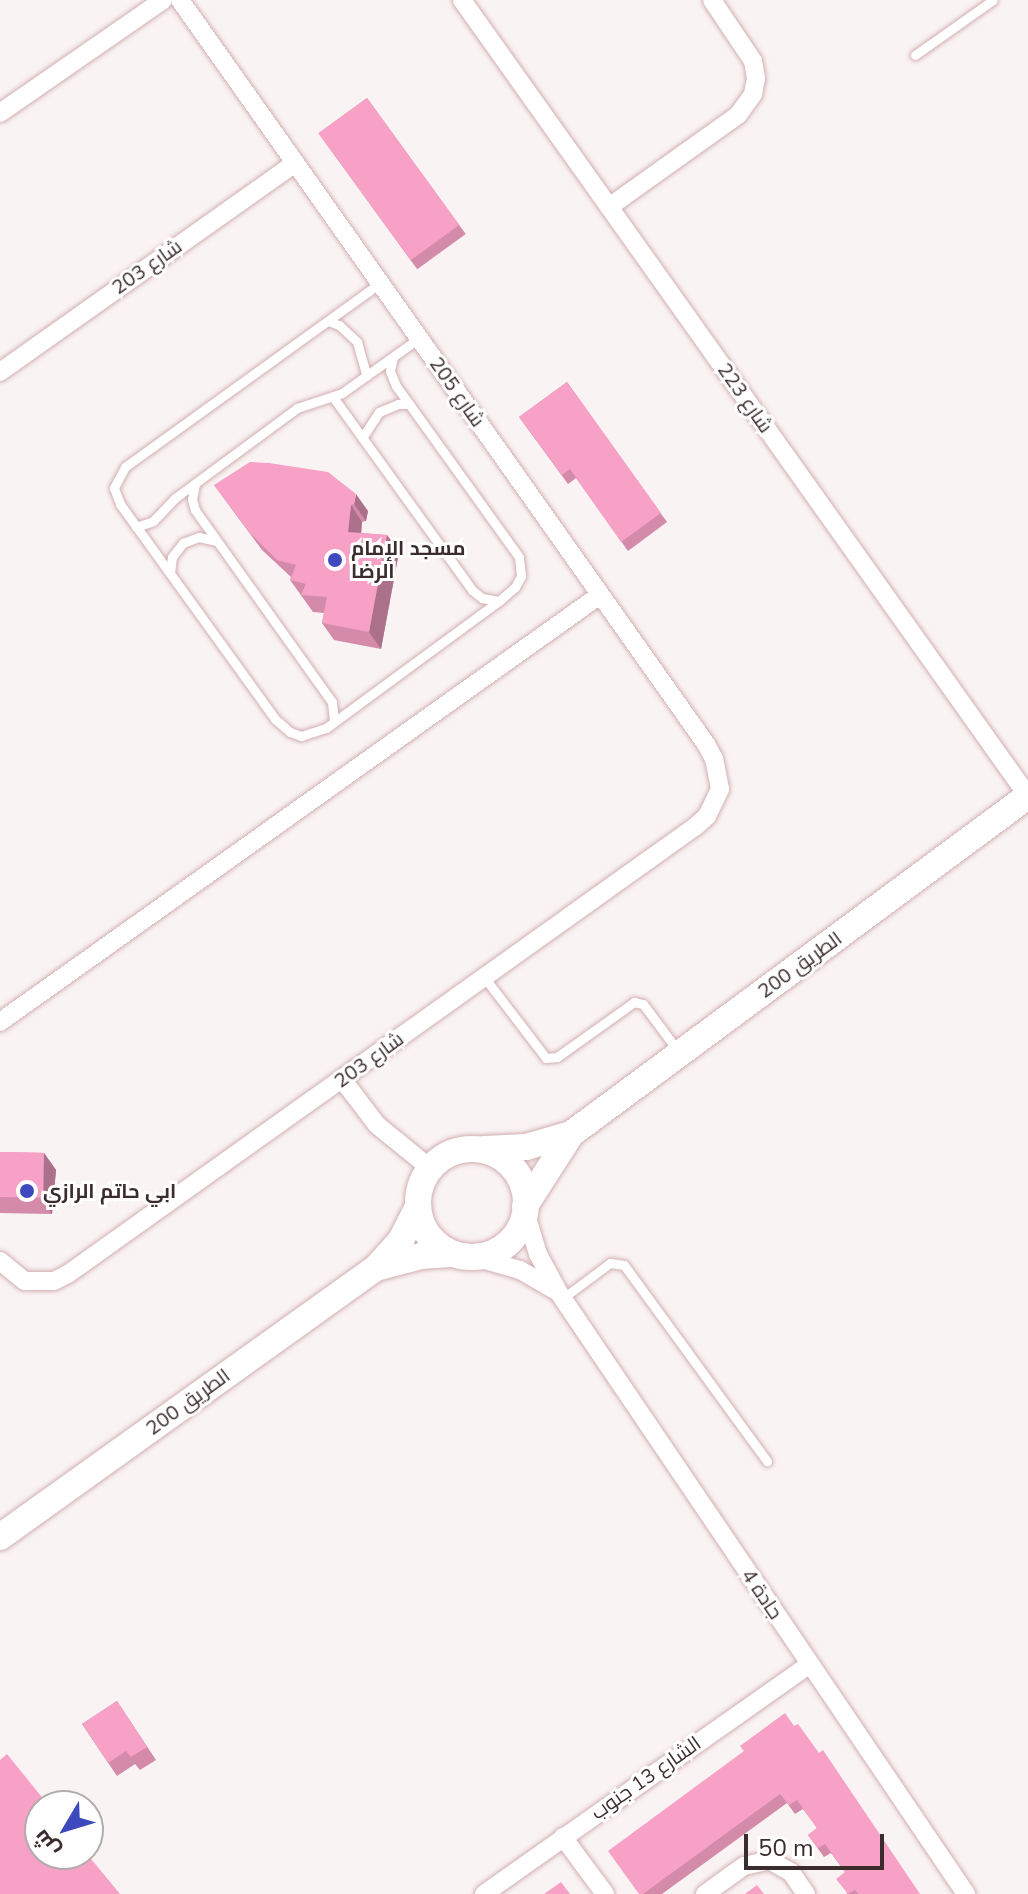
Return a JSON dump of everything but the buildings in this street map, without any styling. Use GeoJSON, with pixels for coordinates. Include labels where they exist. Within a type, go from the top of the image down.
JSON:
{"type":"FeatureCollection","features":[{"type":"Feature","properties":{"kind":"main road","name":"الطريق 200"},"geometry":{"type":"LineString","coordinates":[[478,1149],[526,1147],[571,1134],[1028,796]]}},
{"type":"Feature","properties":{"kind":"main road","name":"الطريق 200"},"geometry":{"type":"LineString","coordinates":[[525,1208],[571,1134]]}},
{"type":"Feature","properties":{"kind":"main road"},"geometry":{"type":"LineString","coordinates":[[478,1149],[505,1161],[515,1172],[522,1184],[525,1208],[517,1234],[509,1243],[464,1256],[442,1248],[425,1230],[418,1206],[420,1186],[430,1168],[452,1153],[478,1149]]}},
{"type":"Feature","properties":{"kind":"main road","name":"الطريق 200"},"geometry":{"type":"LineString","coordinates":[[0,1537],[376,1268],[401,1240],[418,1206]]}},
{"type":"Feature","properties":{"kind":"main road","name":"الطريق 200"},"geometry":{"type":"LineString","coordinates":[[376,1268],[421,1256],[464,1256]]}},
{"type":"Feature","properties":{"kind":"street"},"geometry":{"type":"LineString","coordinates":[[0,113],[163,0]]}},
{"type":"Feature","properties":{"kind":"street","name":"شارع 205"},"geometry":{"type":"LineString","coordinates":[[180,0],[706,744],[714,759],[720,789]]}},
{"type":"Feature","properties":{"kind":"street","name":"شارع 223"},"geometry":{"type":"LineString","coordinates":[[462,0],[1028,796]]}},
{"type":"Feature","properties":{"kind":"street"},"geometry":{"type":"LineString","coordinates":[[609,207],[733,119],[753,94],[756,78],[753,61],[712,0]]}},
{"type":"Feature","properties":{"kind":"street","name":"شارع 203"},"geometry":{"type":"LineString","coordinates":[[0,372],[295,163]]}},
{"type":"Feature","properties":{"kind":"street"},"geometry":{"type":"LineString","coordinates":[[0,1022],[600,595]]}},
{"type":"Feature","properties":{"kind":"street","name":"شارع 203"},"geometry":{"type":"LineString","coordinates":[[0,1261],[25,1281],[54,1281],[696,826],[707,816],[720,789]]}},
{"type":"Feature","properties":{"kind":"street"},"geometry":{"type":"LineString","coordinates":[[342,1079],[377,1125],[430,1168]]}},
{"type":"Feature","properties":{"kind":"street","name":"جادة 4"},"geometry":{"type":"LineString","coordinates":[[525,1208],[538,1254],[561,1296],[966,1894]]}},
{"type":"Feature","properties":{"kind":"street","name":"جادة 4"},"geometry":{"type":"LineString","coordinates":[[464,1256],[520,1270],[561,1296]]}},
{"type":"Feature","properties":{"kind":"street","name":"الشارع 13 جنوب"},"geometry":{"type":"LineString","coordinates":[[484,1894],[810,1664]]}},
{"type":"Feature","properties":{"kind":"street"},"geometry":{"type":"LineString","coordinates":[[563,1837],[605,1894]]}},
{"type":"Feature","properties":{"kind":"street"},"geometry":{"type":"LineString","coordinates":[[705,1894],[744,1866],[769,1860],[791,1872],[806,1894]]}},
{"type":"Feature","properties":{"kind":"lane"},"geometry":{"type":"LineString","coordinates":[[915,55],[993,0]]}},
{"type":"Feature","properties":{"kind":"lane"},"geometry":{"type":"LineString","coordinates":[[380,283],[125,467],[115,481],[115,496],[281,727],[301,736],[310,735],[334,722],[499,601],[515,587],[521,576],[519,557],[392,379],[393,357]]}},
{"type":"Feature","properties":{"kind":"lane"},"geometry":{"type":"LineString","coordinates":[[328,321],[339,325],[357,342],[367,376]]}},
{"type":"Feature","properties":{"kind":"lane"},"geometry":{"type":"LineString","coordinates":[[136,527],[153,521],[195,484],[297,408],[333,397],[419,338]]}},
{"type":"Feature","properties":{"kind":"lane"},"geometry":{"type":"LineString","coordinates":[[333,397],[472,590],[482,598],[499,601]]}},
{"type":"Feature","properties":{"kind":"lane"},"geometry":{"type":"LineString","coordinates":[[362,438],[379,412],[398,404],[409,404]]}},
{"type":"Feature","properties":{"kind":"lane"},"geometry":{"type":"LineString","coordinates":[[195,484],[195,510],[332,702],[334,722]]}},
{"type":"Feature","properties":{"kind":"lane"},"geometry":{"type":"LineString","coordinates":[[170,574],[172,557],[183,543],[199,537],[216,541]]}},
{"type":"Feature","properties":{"kind":"lane"},"geometry":{"type":"LineString","coordinates":[[484,977],[546,1058],[557,1057],[630,1005],[639,1002],[680,1053]]}},
{"type":"Feature","properties":{"kind":"lane"},"geometry":{"type":"LineString","coordinates":[[561,1296],[610,1263],[624,1265],[767,1461]]}},
{"type":"Feature","properties":{"kind":"place","name":"مسجد الإمام الرضا"},"geometry":{"type":"Point","coordinates":[335,560]}},
{"type":"Feature","properties":{"kind":"place","name":"ابي حاتم الرازي"},"geometry":{"type":"Point","coordinates":[27,1191]}}]}
